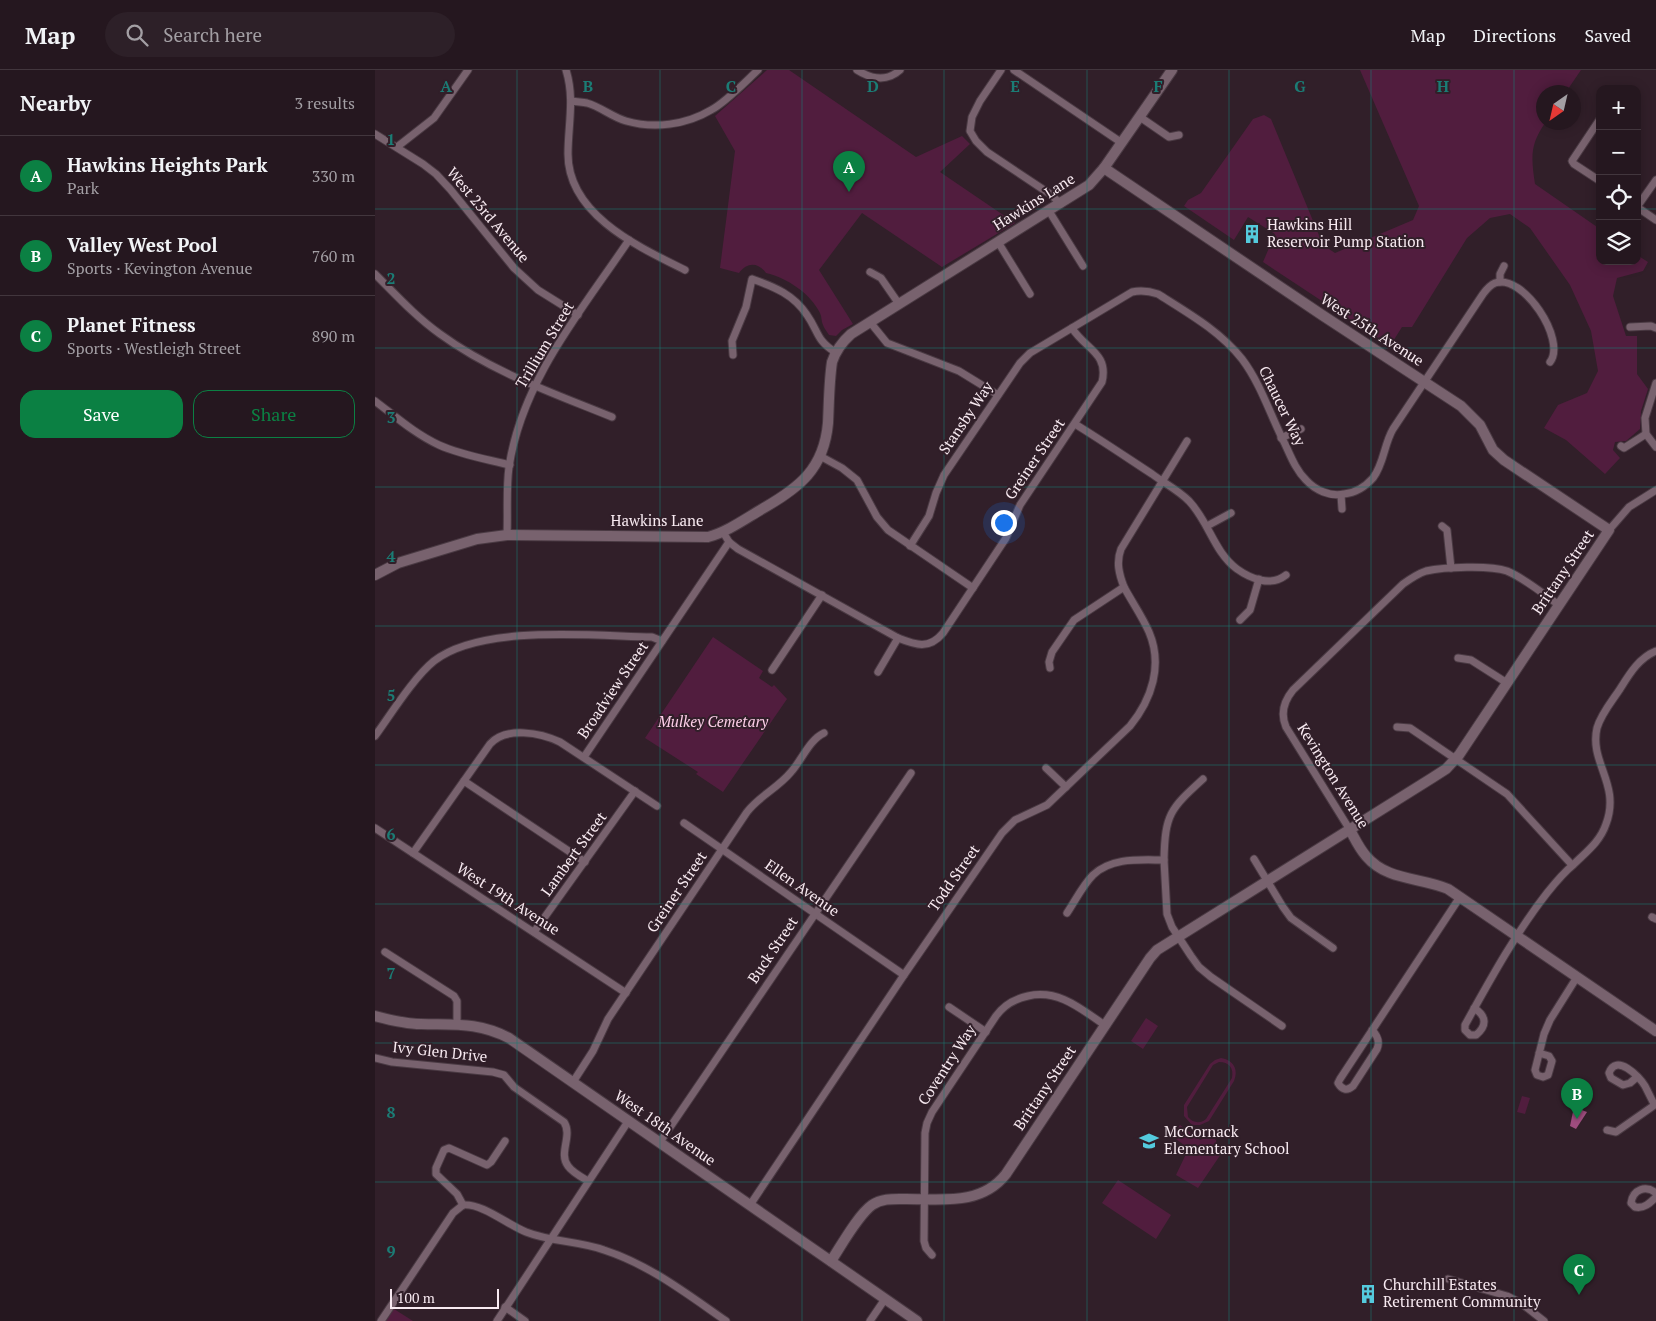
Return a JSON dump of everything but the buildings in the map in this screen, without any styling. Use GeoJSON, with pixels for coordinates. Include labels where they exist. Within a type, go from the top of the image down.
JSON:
{"type":"FeatureCollection","features":[{"type":"Feature","properties":{"kind":"street"},"geometry":{"type":"LineString","coordinates":[[397,147],[440,111],[467,70]]}},
{"type":"Feature","properties":{"kind":"street"},"geometry":{"type":"LineString","coordinates":[[566,70],[572,101],[568,156],[571,177],[582,199],[594,212],[629,240],[685,270]]}},
{"type":"Feature","properties":{"kind":"street"},"geometry":{"type":"LineString","coordinates":[[572,101],[588,103],[611,116],[625,121],[641,124],[672,125],[693,119],[713,110],[758,70]]}},
{"type":"Feature","properties":{"kind":"street"},"geometry":{"type":"LineString","coordinates":[[857,70],[869,76],[879,78],[896,74],[901,70]]}},
{"type":"Feature","properties":{"kind":"street"},"geometry":{"type":"LineString","coordinates":[[1001,70],[980,101],[972,117],[971,131],[976,141],[987,152],[1050,194],[1061,204]]}},
{"type":"Feature","properties":{"kind":"street"},"geometry":{"type":"LineString","coordinates":[[1014,70],[1122,143]]}},
{"type":"Feature","properties":{"kind":"street","name":"Hawkins Lane"},"geometry":{"type":"LineString","coordinates":[[375,576],[399,563],[477,539],[507,535],[698,537],[715,535],[794,490],[810,473],[820,456],[825,441],[828,425],[830,372],[835,352],[843,342],[851,334],[1089,185],[1104,168],[1172,70]]}},
{"type":"Feature","properties":{"kind":"street"},"geometry":{"type":"LineString","coordinates":[[1140,117],[1169,137],[1179,136]]}},
{"type":"Feature","properties":{"kind":"street"},"geometry":{"type":"LineString","coordinates":[[1596,124],[1573,154],[1572,161],[1596,178]]}},
{"type":"Feature","properties":{"kind":"street","name":"West 23rd Avenue"},"geometry":{"type":"LineString","coordinates":[[375,134],[423,164],[443,181],[521,276],[538,290],[578,315]]}},
{"type":"Feature","properties":{"kind":"street","name":"West 25th Avenue"},"geometry":{"type":"LineString","coordinates":[[1104,168],[1461,406],[1480,424],[1493,450],[1504,460],[1609,530]]}},
{"type":"Feature","properties":{"kind":"street"},"geometry":{"type":"LineString","coordinates":[[1641,201],[1656,180]]}},
{"type":"Feature","properties":{"kind":"street"},"geometry":{"type":"LineString","coordinates":[[1641,210],[1656,220]]}},
{"type":"Feature","properties":{"kind":"street"},"geometry":{"type":"LineString","coordinates":[[1049,211],[1083,266]]}},
{"type":"Feature","properties":{"kind":"street","name":"Trillium Street"},"geometry":{"type":"LineString","coordinates":[[507,535],[509,465],[522,418],[534,385],[558,344],[629,240]]}},
{"type":"Feature","properties":{"kind":"street"},"geometry":{"type":"LineString","coordinates":[[998,242],[1030,294]]}},
{"type":"Feature","properties":{"kind":"street"},"geometry":{"type":"LineString","coordinates":[[1500,282],[1503,266]]}},
{"type":"Feature","properties":{"kind":"street"},"geometry":{"type":"LineString","coordinates":[[870,272],[881,278],[899,304]]}},
{"type":"Feature","properties":{"kind":"street"},"geometry":{"type":"LineString","coordinates":[[375,274],[415,314],[440,334],[489,365],[612,417]]}},
{"type":"Feature","properties":{"kind":"street"},"geometry":{"type":"LineString","coordinates":[[733,354],[732,341],[746,307],[752,280],[781,290],[796,301],[808,316],[821,342],[835,352]]}},
{"type":"Feature","properties":{"kind":"street"},"geometry":{"type":"LineString","coordinates":[[1342,509],[1341,495],[1358,490],[1373,478],[1379,467],[1390,434],[1486,290],[1492,284],[1500,282],[1510,284],[1525,294],[1542,314],[1554,345],[1555,355],[1550,362]]}},
{"type":"Feature","properties":{"kind":"street","name":"Chaucer Way"},"geometry":{"type":"LineString","coordinates":[[1072,328],[1132,292],[1141,290],[1158,294],[1215,332],[1241,359],[1253,377],[1295,466],[1307,481],[1323,492],[1341,495]]}},
{"type":"Feature","properties":{"kind":"street"},"geometry":{"type":"LineString","coordinates":[[870,322],[887,343],[959,371],[998,395]]}},
{"type":"Feature","properties":{"kind":"street"},"geometry":{"type":"LineString","coordinates":[[1630,327],[1651,326],[1656,328]]}},
{"type":"Feature","properties":{"kind":"street","name":"Stansby Way"},"geometry":{"type":"LineString","coordinates":[[910,546],[929,516],[943,475],[1023,359],[1072,328]]}},
{"type":"Feature","properties":{"kind":"street","name":"Greiner Street"},"geometry":{"type":"LineString","coordinates":[[898,638],[930,648],[943,633],[1006,538],[1020,505],[1101,382],[1106,363],[1081,340],[1072,328]]}},
{"type":"Feature","properties":{"kind":"street"},"geometry":{"type":"LineString","coordinates":[[1656,383],[1645,418],[1646,434],[1656,447]]}},
{"type":"Feature","properties":{"kind":"street"},"geometry":{"type":"LineString","coordinates":[[375,401],[422,436],[437,444],[469,455],[509,465]]}},
{"type":"Feature","properties":{"kind":"street"},"geometry":{"type":"LineString","coordinates":[[1075,424],[1181,494],[1201,515],[1217,547],[1227,560],[1244,574],[1259,580],[1276,581],[1286,575]]}},
{"type":"Feature","properties":{"kind":"street"},"geometry":{"type":"LineString","coordinates":[[1281,438],[1301,429]]}},
{"type":"Feature","properties":{"kind":"street"},"geometry":{"type":"LineString","coordinates":[[1621,446],[1624,448],[1646,434]]}},
{"type":"Feature","properties":{"kind":"street","name":"Todd Street"},"geometry":{"type":"LineString","coordinates":[[750,1205],[903,975],[1002,833],[1015,820],[1042,808],[1066,788],[1130,726],[1144,706],[1153,686],[1155,667],[1153,642],[1149,631],[1124,587],[1119,574],[1119,554],[1187,441]]}},
{"type":"Feature","properties":{"kind":"street"},"geometry":{"type":"LineString","coordinates":[[820,456],[851,475],[861,486],[873,512],[882,525],[973,588]]}},
{"type":"Feature","properties":{"kind":"street","name":"Brittany Street"},"geometry":{"type":"LineString","coordinates":[[831,1261],[864,1213],[873,1204],[886,1200],[969,1198],[984,1193],[999,1182],[1149,958],[1157,950],[1442,772],[1456,759],[1609,530],[1629,507],[1656,490]]}},
{"type":"Feature","properties":{"kind":"street"},"geometry":{"type":"LineString","coordinates":[[1207,526],[1231,513]]}},
{"type":"Feature","properties":{"kind":"street"},"geometry":{"type":"LineString","coordinates":[[1442,526],[1447,530],[1451,568]]}},
{"type":"Feature","properties":{"kind":"street"},"geometry":{"type":"LineString","coordinates":[[723,532],[729,542],[738,549],[898,638],[878,672]]}},
{"type":"Feature","properties":{"kind":"street","name":"Broadview Street"},"geometry":{"type":"LineString","coordinates":[[413,852],[496,738],[505,734],[547,736],[585,757],[729,542]]}},
{"type":"Feature","properties":{"kind":"street","name":"Kevington Avenue"},"geometry":{"type":"LineString","coordinates":[[1559,605],[1507,571],[1486,568],[1451,568],[1426,571],[1403,584],[1293,690],[1285,703],[1283,715],[1285,727],[1367,857],[1382,870],[1401,877],[1435,884],[1460,897],[1656,1031]]}},
{"type":"Feature","properties":{"kind":"street"},"geometry":{"type":"LineString","coordinates":[[1240,620],[1250,610],[1259,580]]}},
{"type":"Feature","properties":{"kind":"street"},"geometry":{"type":"LineString","coordinates":[[1050,668],[1049,662],[1052,652],[1074,620],[1124,587]]}},
{"type":"Feature","properties":{"kind":"street"},"geometry":{"type":"LineString","coordinates":[[771,670],[821,595]]}},
{"type":"Feature","properties":{"kind":"street"},"geometry":{"type":"LineString","coordinates":[[375,736],[428,666],[445,653],[458,648],[503,638],[540,635],[655,638],[663,641]]}},
{"type":"Feature","properties":{"kind":"street"},"geometry":{"type":"LineString","coordinates":[[1474,1008],[1498,966],[1545,894],[1597,842],[1606,825],[1611,801],[1610,790],[1597,750],[1597,728],[1632,670],[1641,660],[1656,651]]}},
{"type":"Feature","properties":{"kind":"street"},"geometry":{"type":"LineString","coordinates":[[1458,658],[1471,660],[1507,684]]}},
{"type":"Feature","properties":{"kind":"street"},"geometry":{"type":"LineString","coordinates":[[1397,727],[1410,728],[1507,794],[1572,865]]}},
{"type":"Feature","properties":{"kind":"street","name":"Greiner Street"},"geometry":{"type":"LineString","coordinates":[[573,1082],[591,1056],[608,1019],[753,806],[786,778],[814,740],[824,733]]}},
{"type":"Feature","properties":{"kind":"street"},"geometry":{"type":"LineString","coordinates":[[585,757],[657,806]]}},
{"type":"Feature","properties":{"kind":"street"},"geometry":{"type":"LineString","coordinates":[[1047,768],[1066,788]]}},
{"type":"Feature","properties":{"kind":"street","name":"Buck Street"},"geometry":{"type":"LineString","coordinates":[[660,1142],[911,773]]}},
{"type":"Feature","properties":{"kind":"street"},"geometry":{"type":"LineString","coordinates":[[1203,779],[1182,798],[1172,812],[1165,834],[1166,909],[1169,920],[1191,956],[1205,972],[1282,1026]]}},
{"type":"Feature","properties":{"kind":"street"},"geometry":{"type":"LineString","coordinates":[[464,781],[585,862]]}},
{"type":"Feature","properties":{"kind":"street","name":"Lambert Street"},"geometry":{"type":"LineString","coordinates":[[534,932],[635,791]]}},
{"type":"Feature","properties":{"kind":"street","name":"Ellen Avenue"},"geometry":{"type":"LineString","coordinates":[[684,823],[903,975]]}},
{"type":"Feature","properties":{"kind":"street","name":"West 19th Avenue"},"geometry":{"type":"LineString","coordinates":[[375,828],[625,993]]}},
{"type":"Feature","properties":{"kind":"street"},"geometry":{"type":"LineString","coordinates":[[1067,913],[1088,881],[1105,866],[1119,861],[1164,860]]}},
{"type":"Feature","properties":{"kind":"street"},"geometry":{"type":"LineString","coordinates":[[1254,860],[1291,918],[1333,948]]}},
{"type":"Feature","properties":{"kind":"street"},"geometry":{"type":"LineString","coordinates":[[1372,1030],[1378,1039],[1379,1045],[1377,1050],[1353,1086],[1349,1090],[1345,1090],[1339,1083],[1340,1078],[1460,897]]}},
{"type":"Feature","properties":{"kind":"street"},"geometry":{"type":"LineString","coordinates":[[385,952],[454,996],[457,1001],[457,1023]]}},
{"type":"Feature","properties":{"kind":"street"},"geometry":{"type":"LineString","coordinates":[[1539,1053],[1550,1020],[1577,977]]}},
{"type":"Feature","properties":{"kind":"street","name":"Coventry Way"},"geometry":{"type":"LineString","coordinates":[[932,1255],[925,1245],[925,1133],[928,1119],[998,1013],[1009,1003],[1023,997],[1051,994],[1062,998],[1105,1026]]}},
{"type":"Feature","properties":{"kind":"street"},"geometry":{"type":"LineString","coordinates":[[949,1007],[985,1032]]}},
{"type":"Feature","properties":{"kind":"street","name":"West 18th Avenue"},"geometry":{"type":"LineString","coordinates":[[375,1016],[409,1023],[457,1023],[486,1027],[499,1032],[629,1120],[917,1321]]}},
{"type":"Feature","properties":{"kind":"street","name":"Ivy Glen Drive"},"geometry":{"type":"LineString","coordinates":[[375,1058],[392,1062],[493,1072],[503,1075],[514,1087],[564,1122],[568,1130],[564,1154],[566,1163],[570,1169],[588,1181]]}},
{"type":"Feature","properties":{"kind":"street"},"geometry":{"type":"LineString","coordinates":[[1607,1130],[1616,1132],[1655,1104],[1637,1077]]}},
{"type":"Feature","properties":{"kind":"street"},"geometry":{"type":"LineString","coordinates":[[497,1321],[629,1120]]}},
{"type":"Feature","properties":{"kind":"street"},"geometry":{"type":"LineString","coordinates":[[463,1205],[457,1194],[439,1178],[436,1171],[444,1150],[447,1148],[484,1164],[489,1164],[505,1141]]}},
{"type":"Feature","properties":{"kind":"street"},"geometry":{"type":"LineString","coordinates":[[381,1321],[453,1213],[463,1205],[473,1206],[520,1230],[602,1249],[631,1259],[662,1277],[726,1321]]}},
{"type":"Feature","properties":{"kind":"street"},"geometry":{"type":"LineString","coordinates":[[1448,1279],[1511,1297],[1545,1321]]}},
{"type":"Feature","properties":{"kind":"street"},"geometry":{"type":"LineString","coordinates":[[870,1321],[885,1299]]}},
{"type":"Feature","properties":{"kind":"street"},"geometry":{"type":"LineString","coordinates":[[505,1307],[525,1321]]}},
{"type":"Feature","properties":{"kind":"green space"},"geometry":{"type":"Polygon","coordinates":[[[767,70],[789,70],[916,157],[962,136],[970,144],[940,172],[1015,223],[942,267],[862,213],[819,270],[853,324],[836,336],[829,335],[823,326],[816,306],[797,287],[766,273],[756,265],[749,265],[739,273],[720,268],[735,151],[715,116],[767,70]]]}},
{"type":"Feature","properties":{"kind":"green space"},"geometry":{"type":"Polygon","coordinates":[[[1360,70],[1581,70],[1571,85],[1536,85],[1536,130],[1541,130],[1533,152],[1535,184],[1596,226],[1596,265],[1641,265],[1641,258],[1648,262],[1643,271],[1617,278],[1613,296],[1626,336],[1637,336],[1637,374],[1648,389],[1641,411],[1640,429],[1626,441],[1615,442],[1613,450],[1620,458],[1605,474],[1566,440],[1544,428],[1558,405],[1587,393],[1598,371],[1591,331],[1570,285],[1530,228],[1510,214],[1490,218],[1467,238],[1412,327],[1402,327],[1390,346],[1263,262],[1275,234],[1248,217],[1234,240],[1184,206],[1188,200],[1201,193],[1253,119],[1264,115],[1271,119],[1323,245],[1335,253],[1413,220],[1419,206],[1360,70]]]}},
{"type":"Feature","properties":{"kind":"green space","name":"Mulkey Cemetary"},"geometry":{"type":"Polygon","coordinates":[[[713,637],[763,671],[759,678],[772,687],[774,685],[787,699],[723,792],[696,774],[698,772],[645,738],[713,637]]]}},
{"type":"Feature","properties":{"kind":"green space"},"geometry":{"type":"Polygon","coordinates":[[[1146,1018],[1158,1026],[1143,1049],[1131,1041],[1146,1018]]]}},
{"type":"Feature","properties":{"kind":"green space"},"geometry":{"type":"Polygon","coordinates":[[[1221,1058],[1232,1063],[1236,1073],[1234,1081],[1209,1121],[1200,1125],[1192,1125],[1184,1116],[1184,1105],[1210,1064],[1221,1058]],[[1223,1062],[1213,1065],[1187,1107],[1188,1117],[1192,1121],[1199,1122],[1206,1119],[1232,1078],[1231,1069],[1228,1064],[1223,1062]]]}},
{"type":"Feature","properties":{"kind":"green space"},"geometry":{"type":"Polygon","coordinates":[[[1522,1096],[1530,1098],[1525,1114],[1517,1112],[1522,1096]]]}},
{"type":"Feature","properties":{"kind":"green space"},"geometry":{"type":"Polygon","coordinates":[[[1180,1125],[1200,1140],[1210,1136],[1216,1140],[1217,1148],[1223,1151],[1198,1188],[1176,1175],[1186,1154],[1184,1145],[1172,1136],[1180,1125]]]}},
{"type":"Feature","properties":{"kind":"green space"},"geometry":{"type":"Polygon","coordinates":[[[1118,1180],[1171,1215],[1156,1239],[1102,1203],[1118,1180]]]}},
{"type":"Feature","properties":{"kind":"green space"},"geometry":{"type":"Polygon","coordinates":[[[394,1309],[413,1321],[386,1321],[394,1309]]]}},
{"type":"Feature","properties":{"kind":"shaded area"},"geometry":{"type":"Polygon","coordinates":[[[1574,1107],[1587,1112],[1576,1129],[1570,1126],[1574,1107]]]}},
{"type":"Feature","properties":{"kind":"place","name":"Hawkins Heights Park"},"geometry":{"type":"Point","coordinates":[849,192]}},
{"type":"Feature","properties":{"kind":"place","name":"Hawkins Hill Reservoir Pump Station"},"geometry":{"type":"Point","coordinates":[1252,234]}},
{"type":"Feature","properties":{"kind":"place","name":"Valley West Pool"},"geometry":{"type":"Point","coordinates":[1577,1119]}},
{"type":"Feature","properties":{"kind":"place","name":"McCornack Elementary School"},"geometry":{"type":"Point","coordinates":[1149,1141]}},
{"type":"Feature","properties":{"kind":"place","name":"Churchill Estates Retirement Community"},"geometry":{"type":"Point","coordinates":[1368,1294]}},
{"type":"Feature","properties":{"kind":"place","name":"Planet Fitness"},"geometry":{"type":"Point","coordinates":[1579,1295]}}]}
